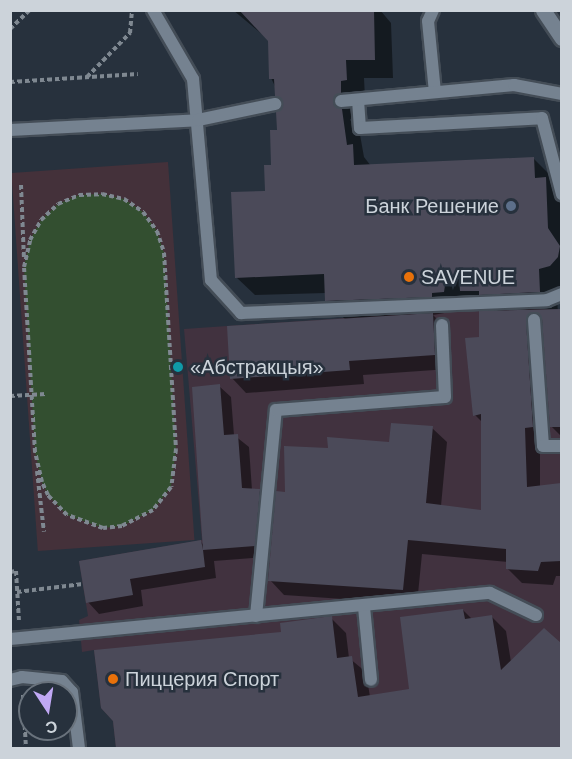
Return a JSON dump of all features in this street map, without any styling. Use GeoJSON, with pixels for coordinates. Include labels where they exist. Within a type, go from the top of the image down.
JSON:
{"type":"FeatureCollection","features":[{"type":"Feature","properties":{"kind":"main road"},"geometry":{"type":"LineString","coordinates":[[543,10],[561,38]]}},
{"type":"Feature","properties":{"kind":"lane"},"geometry":{"type":"LineString","coordinates":[[153,10],[193,79],[211,280],[241,313],[547,300],[561,294]]}},
{"type":"Feature","properties":{"kind":"lane"},"geometry":{"type":"LineString","coordinates":[[433,10],[428,21],[435,92]]}},
{"type":"Feature","properties":{"kind":"lane"},"geometry":{"type":"LineString","coordinates":[[341,101],[514,85],[561,94]]}},
{"type":"Feature","properties":{"kind":"lane"},"geometry":{"type":"LineString","coordinates":[[358,99],[360,128],[542,118],[561,195]]}},
{"type":"Feature","properties":{"kind":"lane"},"geometry":{"type":"LineString","coordinates":[[10,130],[198,120],[275,104]]}},
{"type":"Feature","properties":{"kind":"lane"},"geometry":{"type":"LineString","coordinates":[[534,320],[543,446],[561,446]]}},
{"type":"Feature","properties":{"kind":"lane"},"geometry":{"type":"LineString","coordinates":[[256,616],[276,410],[445,397],[442,325]]}},
{"type":"Feature","properties":{"kind":"lane"},"geometry":{"type":"LineString","coordinates":[[10,639],[364,607],[490,593],[536,615]]}},
{"type":"Feature","properties":{"kind":"lane"},"geometry":{"type":"LineString","coordinates":[[364,607],[371,681]]}},
{"type":"Feature","properties":{"kind":"lane"},"geometry":{"type":"LineString","coordinates":[[10,680],[22,677],[62,681],[72,692],[79,748]]}},
{"type":"Feature","properties":{"kind":"path"},"geometry":{"type":"LineString","coordinates":[[10,29],[30,10]]}},
{"type":"Feature","properties":{"kind":"path"},"geometry":{"type":"LineString","coordinates":[[86,77],[130,33],[132,10]]}},
{"type":"Feature","properties":{"kind":"path"},"geometry":{"type":"LineString","coordinates":[[10,82],[138,75]]}},
{"type":"Feature","properties":{"kind":"path"},"geometry":{"type":"LineString","coordinates":[[21,185],[30,394],[34,452],[44,532]]}},
{"type":"Feature","properties":{"kind":"path"},"geometry":{"type":"LineString","coordinates":[[24,267],[30,240],[41,220],[58,204],[79,195],[102,194],[124,199],[143,212],[157,231],[164,253],[175,472],[171,487],[153,510],[122,526],[103,528],[77,521],[57,507],[42,482],[34,452]]}},
{"type":"Feature","properties":{"kind":"path"},"geometry":{"type":"LineString","coordinates":[[10,396],[46,394]]}},
{"type":"Feature","properties":{"kind":"path"},"geometry":{"type":"LineString","coordinates":[[17,592],[83,584]]}},
{"type":"Feature","properties":{"kind":"shaded area"},"geometry":{"type":"Polygon","coordinates":[[[168,162],[194,540],[38,551],[11,173],[168,162]]]}},
{"type":"Feature","properties":{"kind":"shaded area"},"geometry":{"type":"Polygon","coordinates":[[[479,309],[561,309],[561,748],[116,748],[113,721],[101,708],[94,650],[82,652],[79,620],[88,616],[79,561],[202,540],[184,329],[479,309]]]}},
{"type":"Feature","properties":{"kind":"green space"},"geometry":{"type":"Polygon","coordinates":[[[102,194],[124,199],[143,212],[157,231],[164,253],[176,449],[171,487],[153,510],[122,526],[103,528],[67,515],[48,495],[42,482],[35,452],[24,267],[30,240],[41,220],[58,204],[79,195],[102,194]]]}},
{"type":"Feature","properties":{"kind":"building"},"geometry":{"type":"Polygon","coordinates":[[[239,10],[374,10],[375,60],[346,60],[347,80],[341,81],[341,93],[333,101],[342,109],[347,145],[353,144],[354,165],[534,157],[535,178],[546,177],[548,228],[560,246],[558,257],[550,266],[539,269],[540,292],[479,295],[479,291],[460,291],[459,279],[446,279],[444,292],[432,293],[432,297],[325,301],[324,274],[235,278],[231,192],[265,191],[264,165],[271,165],[270,130],[277,130],[276,112],[283,103],[275,96],[274,79],[269,79],[268,41],[239,10]]]}},
{"type":"Feature","properties":{"kind":"building"},"geometry":{"type":"Polygon","coordinates":[[[561,309],[561,427],[550,427],[542,319],[534,312],[526,321],[533,427],[525,428],[527,487],[561,483],[561,561],[541,562],[538,571],[506,569],[506,549],[408,540],[403,590],[268,581],[276,491],[285,492],[284,446],[328,448],[327,437],[389,442],[391,423],[433,426],[426,503],[481,510],[481,414],[473,416],[465,338],[479,337],[479,311],[561,309]]]}},
{"type":"Feature","properties":{"kind":"building"},"geometry":{"type":"Polygon","coordinates":[[[433,313],[435,355],[349,361],[350,370],[230,379],[227,326],[433,313]]]}},
{"type":"Feature","properties":{"kind":"building"},"geometry":{"type":"Polygon","coordinates":[[[220,384],[224,435],[238,434],[242,488],[260,489],[255,546],[203,550],[192,387],[220,384]]]}},
{"type":"Feature","properties":{"kind":"building"},"geometry":{"type":"Polygon","coordinates":[[[201,540],[205,567],[130,579],[133,595],[86,603],[79,561],[201,540]]]}},
{"type":"Feature","properties":{"kind":"building"},"geometry":{"type":"Polygon","coordinates":[[[463,609],[465,619],[492,615],[501,670],[544,628],[561,643],[561,748],[116,748],[113,721],[101,708],[94,650],[281,632],[280,623],[332,616],[337,658],[352,656],[358,697],[409,689],[400,617],[463,609]]]}},
{"type":"Feature","properties":{"kind":"place","name":"Банк Решение"},"geometry":{"type":"Point","coordinates":[511,206]}},
{"type":"Feature","properties":{"kind":"place","name":"SAVENUE"},"geometry":{"type":"Point","coordinates":[409,277]}},
{"type":"Feature","properties":{"kind":"place","name":"«Абстракцыя»"},"geometry":{"type":"Point","coordinates":[178,367]}},
{"type":"Feature","properties":{"kind":"place","name":"Пиццерия Спорт"},"geometry":{"type":"Point","coordinates":[113,679]}}]}
